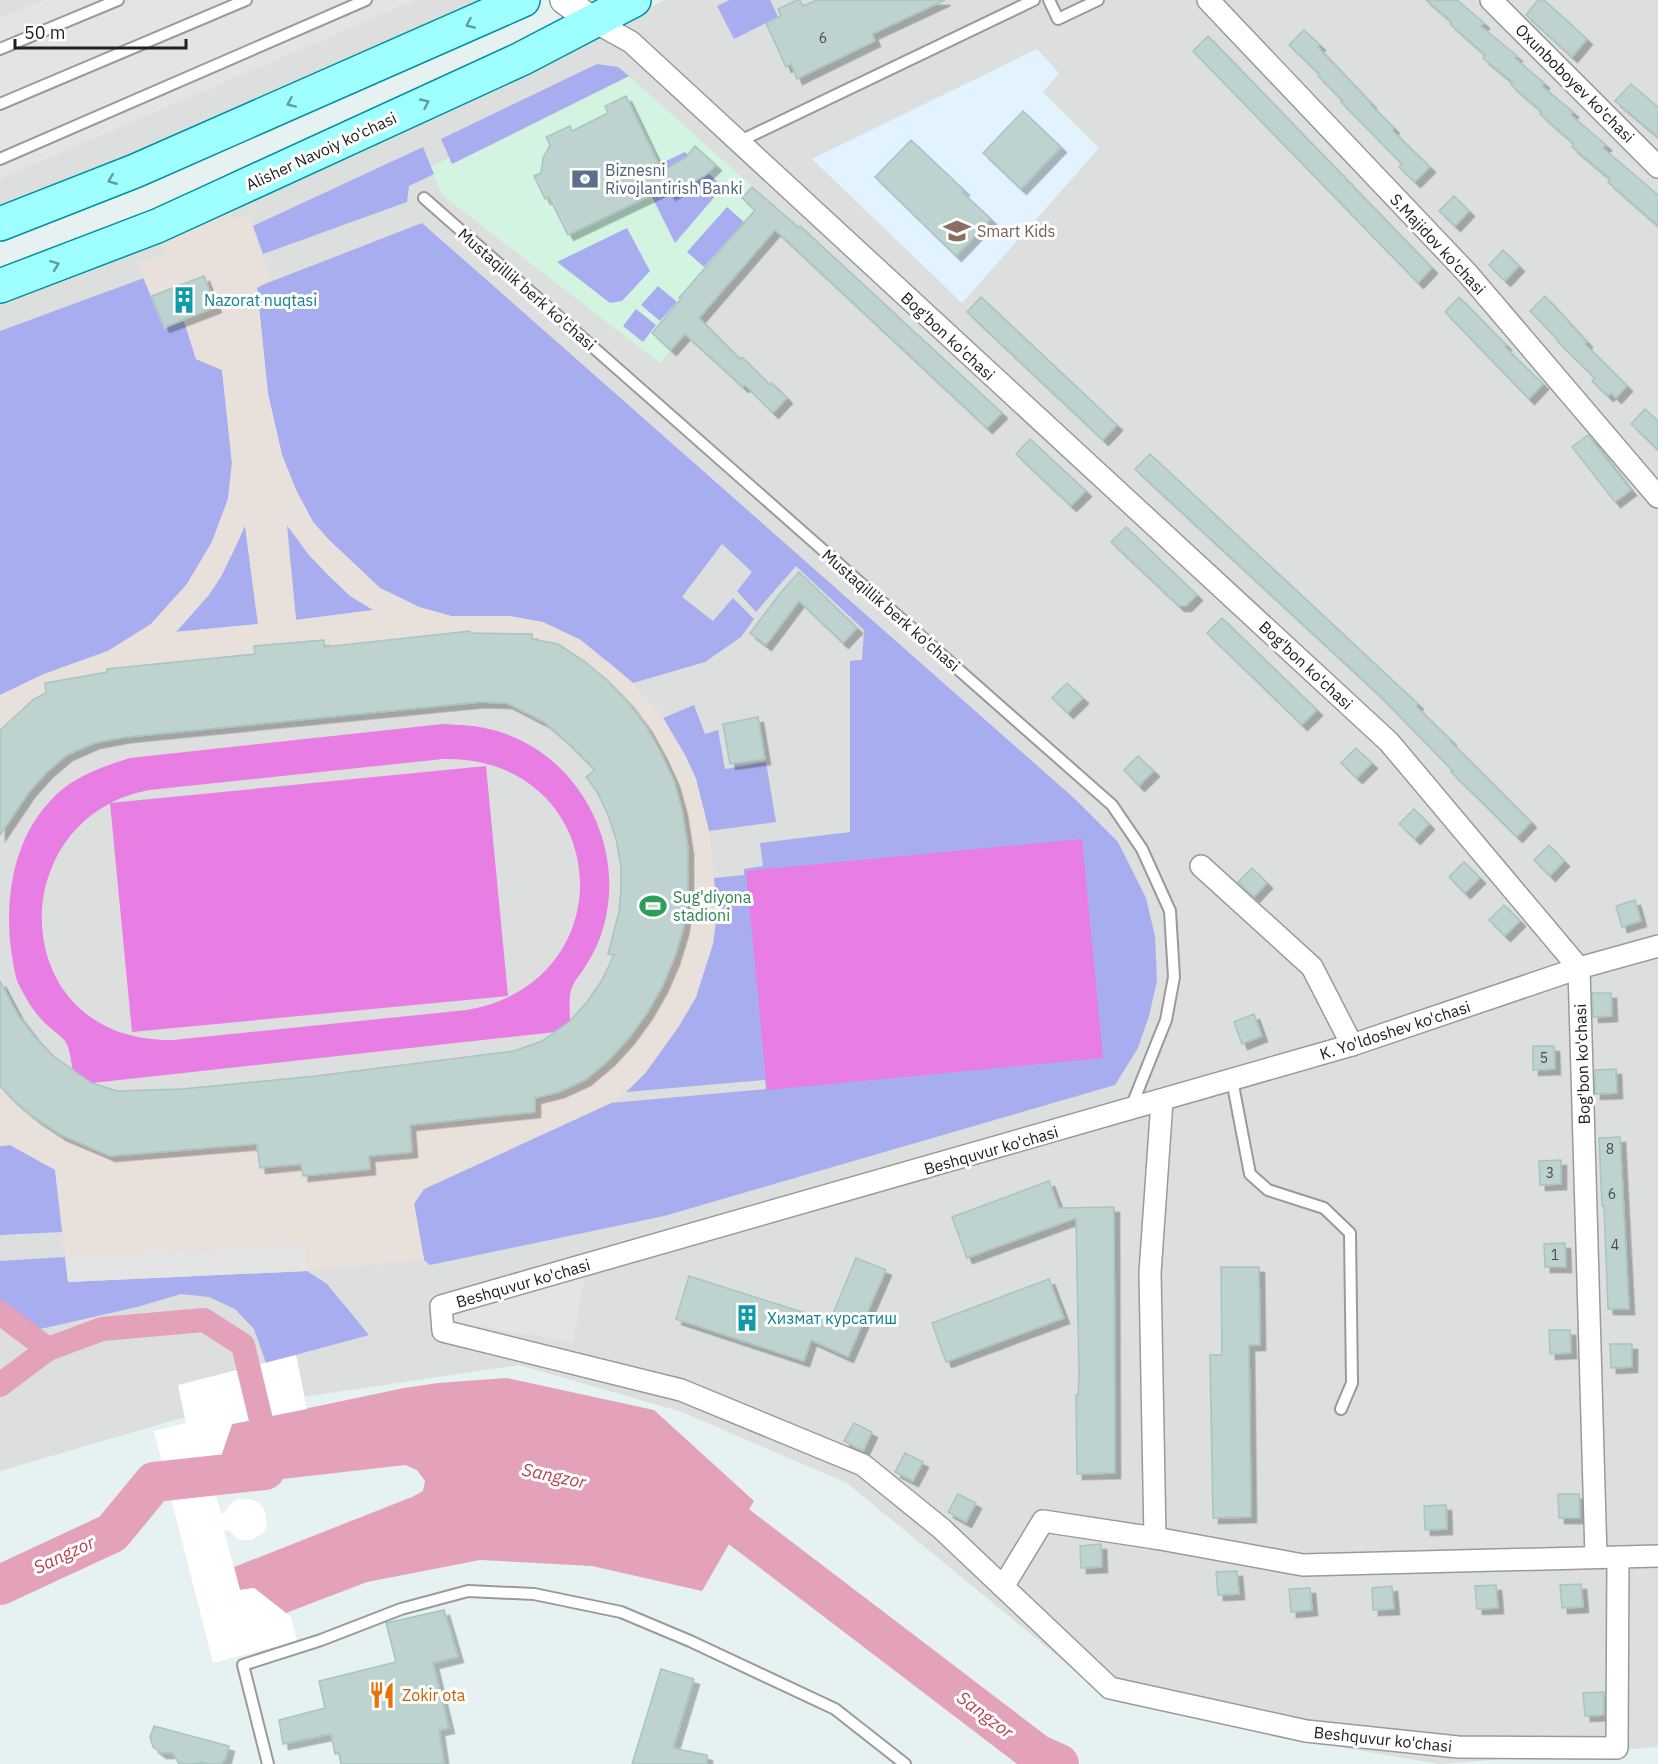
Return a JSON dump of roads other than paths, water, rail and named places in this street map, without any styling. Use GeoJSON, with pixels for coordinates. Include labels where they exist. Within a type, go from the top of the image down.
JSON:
{"type":"FeatureCollection","features":[{"type":"Feature","properties":{"kind":"main road"},"geometry":{"type":"LineString","coordinates":[[0,224],[135,171],[523,0]]}},
{"type":"Feature","properties":{"kind":"main road","name":"Alisher Navoiy ko'chasi"},"geometry":{"type":"LineString","coordinates":[[0,286],[166,222],[512,63],[634,0]]}},
{"type":"Feature","properties":{"kind":"street","name":"Bog'bon ko'chasi"},"geometry":{"type":"LineString","coordinates":[[564,0],[593,21],[631,42],[1389,742],[1579,968],[1596,1557]]}},
{"type":"Feature","properties":{"kind":"street","name":"S.Majidov ko'chasi"},"geometry":{"type":"LineString","coordinates":[[1208,0],[1468,274],[1658,497]]}},
{"type":"Feature","properties":{"kind":"street","name":"Oxunboboyev ko'chasi"},"geometry":{"type":"LineString","coordinates":[[1491,0],[1658,167]]}},
{"type":"Feature","properties":{"kind":"street"},"geometry":{"type":"LineString","coordinates":[[1201,866],[1312,967],[1352,1045]]}},
{"type":"Feature","properties":{"kind":"street","name":"K. Yo'ldoshev ko'chasi"},"geometry":{"type":"LineString","coordinates":[[1130,1110],[1352,1045],[1579,968],[1658,946]]}},
{"type":"Feature","properties":{"kind":"street"},"geometry":{"type":"LineString","coordinates":[[1155,1538],[1150,1273],[1162,1101]]}},
{"type":"Feature","properties":{"kind":"street","name":"Beshquvur ko'chasi"},"geometry":{"type":"LineString","coordinates":[[1130,1110],[441,1306],[443,1331],[681,1390],[863,1465],[942,1529],[1110,1688],[1306,1731],[1458,1747],[1617,1748],[1618,1557]]}},
{"type":"Feature","properties":{"kind":"street"},"geometry":{"type":"LineString","coordinates":[[1003,1587],[1043,1521],[1155,1538],[1304,1565],[1658,1556]]}},
{"type":"Feature","properties":{"kind":"lane"},"geometry":{"type":"LineString","coordinates":[[0,49],[118,0]]}},
{"type":"Feature","properties":{"kind":"lane"},"geometry":{"type":"LineString","coordinates":[[0,104],[246,0]]}},
{"type":"Feature","properties":{"kind":"lane"},"geometry":{"type":"LineString","coordinates":[[0,159],[366,0]]}},
{"type":"Feature","properties":{"kind":"lane"},"geometry":{"type":"LineString","coordinates":[[738,142],[1034,0]]}},
{"type":"Feature","properties":{"kind":"lane"},"geometry":{"type":"LineString","coordinates":[[1049,0],[1058,19],[1098,0]]}},
{"type":"Feature","properties":{"kind":"lane","name":"Mustaqillik berk ko'chasi"},"geometry":{"type":"LineString","coordinates":[[424,198],[1112,805],[1142,849],[1170,911],[1174,977],[1166,1020],[1130,1110]]}},
{"type":"Feature","properties":{"kind":"lane"},"geometry":{"type":"LineString","coordinates":[[1232,1080],[1250,1174],[1268,1190],[1324,1208],[1350,1233],[1352,1383],[1341,1409]]}},
{"type":"Feature","properties":{"kind":"lane"},"geometry":{"type":"LineString","coordinates":[[268,1764],[243,1665],[321,1640],[401,1609],[468,1591],[534,1594],[621,1612],[690,1641],[835,1709],[905,1764]]}},
{"type":"Feature","properties":{"kind":"water"},"geometry":{"type":"Polygon","coordinates":[[[507,1378],[654,1410],[754,1501],[702,1591],[592,1566],[480,1560],[367,1582],[286,1613],[254,1588],[240,1590],[234,1567],[412,1497],[423,1491],[425,1481],[417,1470],[405,1465],[213,1487],[207,1465],[219,1462],[232,1424],[404,1388],[507,1378]]]}},
{"type":"Feature","properties":{"kind":"waterway"},"geometry":{"type":"LineString","coordinates":[[0,1313],[48,1349],[102,1329],[204,1320],[243,1345],[268,1449]]}},
{"type":"Feature","properties":{"kind":"waterway"},"geometry":{"type":"LineString","coordinates":[[0,1385],[48,1349]]}},
{"type":"Feature","properties":{"kind":"waterway","name":"Sangzor"},"geometry":{"type":"LineString","coordinates":[[0,1585],[112,1533],[154,1482],[265,1470]]}},
{"type":"Feature","properties":{"kind":"waterway","name":"Sangzor"},"geometry":{"type":"LineString","coordinates":[[691,1505],[717,1510],[1037,1754],[1059,1764]]}},
{"type":"Feature","properties":{"kind":"place","name":"Biznesni Rivojlantirish Banki"},"geometry":{"type":"Point","coordinates":[585,179]}},
{"type":"Feature","properties":{"kind":"place","name":"Smart Kids"},"geometry":{"type":"Point","coordinates":[957,231]}},
{"type":"Feature","properties":{"kind":"place","name":"Nazorat nuqtasi"},"geometry":{"type":"Point","coordinates":[184,300]}},
{"type":"Feature","properties":{"kind":"place","name":"Sug'diyona stadioni"},"geometry":{"type":"Point","coordinates":[653,906]}},
{"type":"Feature","properties":{"kind":"place","name":"Хизмат курсатиш"},"geometry":{"type":"Point","coordinates":[747,1318]}},
{"type":"Feature","properties":{"kind":"place","name":"Zokir ota"},"geometry":{"type":"Point","coordinates":[382,1695]}}]}
